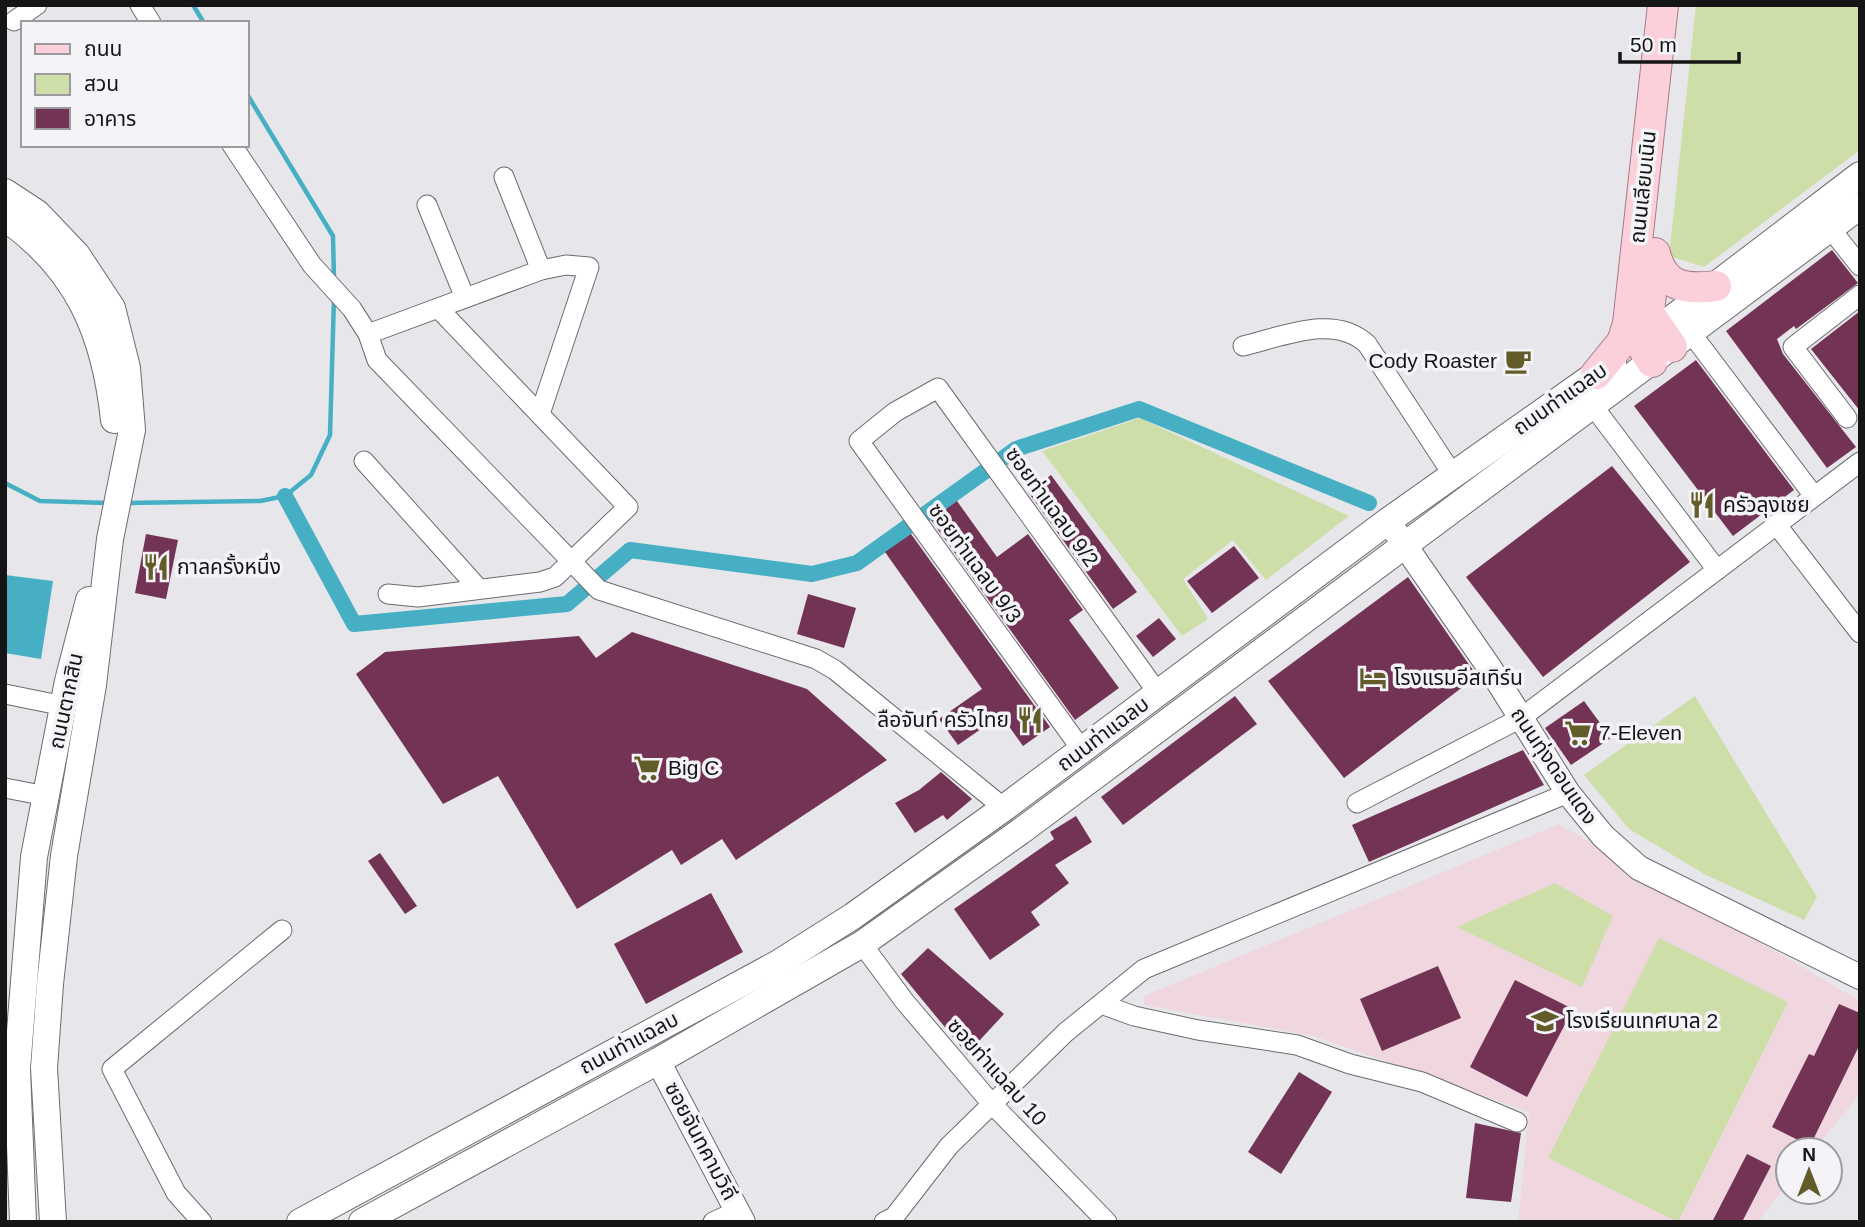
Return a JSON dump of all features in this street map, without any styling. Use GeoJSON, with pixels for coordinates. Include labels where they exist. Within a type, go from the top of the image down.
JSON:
{"type":"FeatureCollection","features":[{"type":"Feature","properties":{"kind":"main road","name":"ถนนเลียบเนิน"},"geometry":{"type":"LineString","coordinates":[[1657,340],[1663,5]]}},
{"type":"Feature","properties":{"kind":"main road","name":"ถนนเลียบเนิน"},"geometry":{"type":"LineString","coordinates":[[1657,340],[1649,313],[1682,5]]}},
{"type":"Feature","properties":{"kind":"main road","name":"ถนนท่าแฉลบ"},"geometry":{"type":"LineString","coordinates":[[362,1222],[659,1061],[862,944],[1021,831],[1592,406],[1657,340],[1716,286],[1860,175]]}},
{"type":"Feature","properties":{"kind":"main road"},"geometry":{"type":"LineString","coordinates":[[5,192],[37,214],[77,256],[112,308],[127,368],[132,430],[117,503],[106,538]]}},
{"type":"Feature","properties":{"kind":"main road","name":"ถนนท่าแฉลบ"},"geometry":{"type":"LineString","coordinates":[[1657,340],[1860,206]]}},
{"type":"Feature","properties":{"kind":"main road","name":"ถนนตากสิน"},"geometry":{"type":"LineString","coordinates":[[5,218],[54,258],[83,302],[102,347],[115,423],[93,684],[64,856],[44,1068],[52,1222]]}},
{"type":"Feature","properties":{"kind":"main road"},"geometry":{"type":"LineString","coordinates":[[1656,253],[1659,270],[1665,278],[1695,289],[1716,286]]}},
{"type":"Feature","properties":{"kind":"main road"},"geometry":{"type":"LineString","coordinates":[[1596,374],[1622,342],[1657,340]]}},
{"type":"Feature","properties":{"kind":"main road","name":"ถนนท่าแฉลบ"},"geometry":{"type":"LineString","coordinates":[[300,1222],[776,964],[842,924],[1004,808],[1388,521],[1596,374]]}},
{"type":"Feature","properties":{"kind":"main road","name":"ถนนตากสิน"},"geometry":{"type":"LineString","coordinates":[[23,1222],[17,1069],[12,1035],[28,924],[34,858],[64,705],[106,538]]}},
{"type":"Feature","properties":{"kind":"main road"},"geometry":{"type":"LineString","coordinates":[[1004,808],[1021,831]]}},
{"type":"Feature","properties":{"kind":"main road"},"geometry":{"type":"LineString","coordinates":[[28,924],[56,926]]}},
{"type":"Feature","properties":{"kind":"main road"},"geometry":{"type":"LineString","coordinates":[[644,1034],[659,1061]]}},
{"type":"Feature","properties":{"kind":"street"},"geometry":{"type":"LineString","coordinates":[[13,21],[37,5]]}},
{"type":"Feature","properties":{"kind":"street"},"geometry":{"type":"LineString","coordinates":[[139,5],[150,21]]}},
{"type":"Feature","properties":{"kind":"street"},"geometry":{"type":"LineString","coordinates":[[233,147],[312,265],[352,309],[368,334],[377,360],[599,590],[816,659],[835,670],[1004,808]]}},
{"type":"Feature","properties":{"kind":"street"},"geometry":{"type":"LineString","coordinates":[[503,177],[541,270]]}},
{"type":"Feature","properties":{"kind":"street"},"geometry":{"type":"LineString","coordinates":[[427,205],[465,298]]}},
{"type":"Feature","properties":{"kind":"street"},"geometry":{"type":"LineString","coordinates":[[1830,228],[1860,266]]}},
{"type":"Feature","properties":{"kind":"street"},"geometry":{"type":"LineString","coordinates":[[368,334],[541,270],[566,265],[589,267],[540,414]]}},
{"type":"Feature","properties":{"kind":"street"},"geometry":{"type":"LineString","coordinates":[[1847,418],[1793,347],[1860,295]]}},
{"type":"Feature","properties":{"kind":"street"},"geometry":{"type":"LineString","coordinates":[[388,594],[418,597],[555,578],[577,569],[628,507],[438,308]]}},
{"type":"Feature","properties":{"kind":"street"},"geometry":{"type":"LineString","coordinates":[[1243,346],[1331,327],[1357,334],[1367,344],[1453,475]]}},
{"type":"Feature","properties":{"kind":"street"},"geometry":{"type":"LineString","coordinates":[[1657,340],[1814,496]]}},
{"type":"Feature","properties":{"kind":"street","name":"ซอยท่าแฉลบ 9/2"},"geometry":{"type":"LineString","coordinates":[[895,412],[938,388],[1158,693]]}},
{"type":"Feature","properties":{"kind":"street"},"geometry":{"type":"LineString","coordinates":[[1592,406],[1717,570]]}},
{"type":"Feature","properties":{"kind":"street","name":"ซอยท่าแฉลบ 9/3"},"geometry":{"type":"LineString","coordinates":[[895,412],[859,441],[1082,750]]}},
{"type":"Feature","properties":{"kind":"street"},"geometry":{"type":"LineString","coordinates":[[364,461],[479,589]]}},
{"type":"Feature","properties":{"kind":"street"},"geometry":{"type":"LineString","coordinates":[[1357,803],[1521,718],[1860,462]]}},
{"type":"Feature","properties":{"kind":"street","name":"ถนนทุ่งดอนแดง"},"geometry":{"type":"LineString","coordinates":[[1388,521],[1521,718],[1568,793],[1603,836],[1639,869],[1860,978]]}},
{"type":"Feature","properties":{"kind":"street"},"geometry":{"type":"LineString","coordinates":[[1776,524],[1860,633]]}},
{"type":"Feature","properties":{"kind":"street"},"geometry":{"type":"LineString","coordinates":[[5,694],[64,705]]}},
{"type":"Feature","properties":{"kind":"street"},"geometry":{"type":"LineString","coordinates":[[5,788],[46,796]]}},
{"type":"Feature","properties":{"kind":"street"},"geometry":{"type":"LineString","coordinates":[[884,1222],[894,1217],[950,1146],[992,1104],[1066,1032],[1144,969],[1568,793]]}},
{"type":"Feature","properties":{"kind":"street"},"geometry":{"type":"LineString","coordinates":[[202,1222],[176,1193],[112,1069],[282,930]]}},
{"type":"Feature","properties":{"kind":"street","name":"ซอยท่าแฉลบ 10"},"geometry":{"type":"LineString","coordinates":[[862,944],[905,1002],[992,1104],[1107,1222]]}},
{"type":"Feature","properties":{"kind":"street"},"geometry":{"type":"LineString","coordinates":[[1101,1004],[1134,1016],[1198,1030],[1297,1045],[1350,1064],[1422,1082],[1517,1122]]}},
{"type":"Feature","properties":{"kind":"street","name":"ซอยจันทคามวิถี"},"geometry":{"type":"LineString","coordinates":[[659,1061],[740,1216]]}},
{"type":"Feature","properties":{"kind":"street"},"geometry":{"type":"LineString","coordinates":[[713,1222],[740,1216]]}},
{"type":"Feature","properties":{"kind":"shaded area","name":"โรงเรียนเทศบาล 2"},"geometry":{"type":"Polygon","coordinates":[[[1559,824],[1860,1001],[1860,1094],[1826,1136],[1774,1136],[1774,1201],[1758,1222],[1518,1222],[1529,1112],[1314,1036],[1144,1005],[1144,996],[1559,824]]]}},
{"type":"Feature","properties":{"kind":"green space"},"geometry":{"type":"Polygon","coordinates":[[[1696,5],[1860,5],[1860,150],[1704,267],[1669,256],[1696,5]]]}},
{"type":"Feature","properties":{"kind":"green space"},"geometry":{"type":"Polygon","coordinates":[[[1140,418],[1349,516],[1266,580],[1233,540],[1183,579],[1208,619],[1182,636],[1042,451],[1140,418]]]}},
{"type":"Feature","properties":{"kind":"green space"},"geometry":{"type":"Polygon","coordinates":[[[1695,696],[1817,897],[1804,920],[1706,875],[1629,829],[1584,775],[1695,696]]]}},
{"type":"Feature","properties":{"kind":"green space"},"geometry":{"type":"Polygon","coordinates":[[[1555,883],[1613,916],[1582,987],[1457,927],[1555,883]]]}},
{"type":"Feature","properties":{"kind":"green space"},"geometry":{"type":"Polygon","coordinates":[[[1659,938],[1788,1002],[1678,1222],[1548,1158],[1659,938]]]}},
{"type":"Feature","properties":{"kind":"water"},"geometry":{"type":"Polygon","coordinates":[[[5,575],[53,581],[41,659],[5,653],[5,575]]]}},
{"type":"Feature","properties":{"kind":"building"},"geometry":{"type":"Polygon","coordinates":[[[1832,250],[1858,283],[1796,329],[1794,326],[1777,339],[1783,354],[1856,447],[1827,468],[1726,331],[1832,250]]]}},
{"type":"Feature","properties":{"kind":"building"},"geometry":{"type":"Polygon","coordinates":[[[1860,311],[1860,411],[1811,349],[1860,311]]]}},
{"type":"Feature","properties":{"kind":"building"},"geometry":{"type":"Polygon","coordinates":[[[1696,360],[1794,490],[1733,536],[1634,406],[1696,360]]]}},
{"type":"Feature","properties":{"kind":"building"},"geometry":{"type":"Polygon","coordinates":[[[1612,466],[1690,562],[1543,677],[1466,577],[1612,466]]]}},
{"type":"Feature","properties":{"kind":"building"},"geometry":{"type":"Polygon","coordinates":[[[1051,475],[1137,592],[1113,609],[1028,492],[1051,475]]]}},
{"type":"Feature","properties":{"kind":"building"},"geometry":{"type":"Polygon","coordinates":[[[957,501],[997,557],[1028,534],[1083,610],[1069,620],[1119,688],[1075,720],[931,520],[957,501]]]}},
{"type":"Feature","properties":{"kind":"building","name":"กาลครั้งหนึ่ง"},"geometry":{"type":"Polygon","coordinates":[[[146,534],[178,540],[166,599],[135,593],[146,534]]]}},
{"type":"Feature","properties":{"kind":"building"},"geometry":{"type":"Polygon","coordinates":[[[911,534],[1050,727],[1023,746],[1001,715],[958,745],[939,719],[982,689],[885,552],[911,534]]]}},
{"type":"Feature","properties":{"kind":"building"},"geometry":{"type":"Polygon","coordinates":[[[1234,546],[1259,578],[1212,613],[1187,581],[1234,546]]]}},
{"type":"Feature","properties":{"kind":"building","name":"โรงแรมอีสเทิร์น"},"geometry":{"type":"Polygon","coordinates":[[[1408,577],[1477,676],[1344,778],[1268,681],[1408,577]]]}},
{"type":"Feature","properties":{"kind":"building"},"geometry":{"type":"Polygon","coordinates":[[[808,594],[856,608],[844,648],[797,634],[808,594]]]}},
{"type":"Feature","properties":{"kind":"building"},"geometry":{"type":"Polygon","coordinates":[[[1159,618],[1176,639],[1153,657],[1136,636],[1159,618]]]}},
{"type":"Feature","properties":{"kind":"building","name":"Big C"},"geometry":{"type":"Polygon","coordinates":[[[632,632],[807,689],[887,760],[736,860],[722,839],[681,865],[672,850],[577,909],[498,776],[443,804],[356,674],[385,652],[579,636],[596,658],[632,632]]]}},
{"type":"Feature","properties":{"kind":"building"},"geometry":{"type":"Polygon","coordinates":[[[1235,696],[1257,724],[1123,825],[1101,797],[1235,696]]]}},
{"type":"Feature","properties":{"kind":"building","name":"7-Eleven"},"geometry":{"type":"Polygon","coordinates":[[[1584,701],[1611,738],[1571,765],[1545,728],[1584,701]]]}},
{"type":"Feature","properties":{"kind":"building"},"geometry":{"type":"Polygon","coordinates":[[[1523,750],[1544,785],[1369,862],[1352,825],[1523,750]]]}},
{"type":"Feature","properties":{"kind":"building"},"geometry":{"type":"Polygon","coordinates":[[[941,772],[972,799],[947,820],[943,815],[915,833],[895,803],[919,790],[941,772]]]}},
{"type":"Feature","properties":{"kind":"building"},"geometry":{"type":"Polygon","coordinates":[[[1076,816],[1092,842],[1055,865],[1069,883],[1031,912],[1040,925],[990,960],[954,909],[1054,839],[1050,832],[1076,816]]]}},
{"type":"Feature","properties":{"kind":"building"},"geometry":{"type":"Polygon","coordinates":[[[380,853],[417,906],[405,914],[368,861],[380,853]]]}},
{"type":"Feature","properties":{"kind":"building"},"geometry":{"type":"Polygon","coordinates":[[[711,893],[743,952],[646,1004],[614,944],[711,893]]]}},
{"type":"Feature","properties":{"kind":"building"},"geometry":{"type":"Polygon","coordinates":[[[928,948],[1004,1014],[967,1054],[901,974],[928,948]]]}},
{"type":"Feature","properties":{"kind":"building"},"geometry":{"type":"Polygon","coordinates":[[[1438,966],[1461,1018],[1382,1051],[1360,999],[1438,966]]]}},
{"type":"Feature","properties":{"kind":"building"},"geometry":{"type":"Polygon","coordinates":[[[1515,980],[1573,1009],[1527,1097],[1470,1067],[1515,980]]]}},
{"type":"Feature","properties":{"kind":"building"},"geometry":{"type":"Polygon","coordinates":[[[1839,1004],[1860,1013],[1860,1044],[1815,1136],[1790,1136],[1772,1127],[1809,1054],[1814,1056],[1839,1004]]]}},
{"type":"Feature","properties":{"kind":"building"},"geometry":{"type":"Polygon","coordinates":[[[1299,1072],[1332,1092],[1281,1174],[1248,1152],[1299,1072]]]}},
{"type":"Feature","properties":{"kind":"building"},"geometry":{"type":"Polygon","coordinates":[[[1475,1123],[1521,1133],[1511,1202],[1466,1198],[1475,1123]]]}},
{"type":"Feature","properties":{"kind":"building"},"geometry":{"type":"Polygon","coordinates":[[[1747,1154],[1771,1166],[1742,1222],[1712,1222],[1747,1154]]]}},
{"type":"Feature","properties":{"kind":"waterway"},"geometry":{"type":"LineString","coordinates":[[193,5],[203,21]]}},
{"type":"Feature","properties":{"kind":"waterway"},"geometry":{"type":"LineString","coordinates":[[248,96],[333,236],[334,279]]}},
{"type":"Feature","properties":{"kind":"waterway"},"geometry":{"type":"LineString","coordinates":[[127,503],[260,501],[285,496],[311,475],[330,435],[334,298]]}},
{"type":"Feature","properties":{"kind":"waterway"},"geometry":{"type":"LineString","coordinates":[[285,496],[354,624],[567,604],[630,550],[812,574],[857,563],[1016,449],[1139,409],[1369,503]]}},
{"type":"Feature","properties":{"kind":"waterway"},"geometry":{"type":"LineString","coordinates":[[5,483],[40,501],[108,503]]}},
{"type":"Feature","properties":{"kind":"place","name":"Cody Roaster"},"geometry":{"type":"Point","coordinates":[1518,361]}},
{"type":"Feature","properties":{"kind":"place","name":"ครัวลุงเชย"},"geometry":{"type":"Point","coordinates":[1702,505]}},
{"type":"Feature","properties":{"kind":"place","name":"กาลครั้งหนึ่ง"},"geometry":{"type":"Point","coordinates":[156,567]}},
{"type":"Feature","properties":{"kind":"place","name":"โรงแรมอีสเทิร์น"},"geometry":{"type":"Point","coordinates":[1373,678]}},
{"type":"Feature","properties":{"kind":"place","name":"ลือจันท์ ครัวไทย"},"geometry":{"type":"Point","coordinates":[1030,720]}},
{"type":"Feature","properties":{"kind":"place","name":"7-Eleven"},"geometry":{"type":"Point","coordinates":[1578,733]}},
{"type":"Feature","properties":{"kind":"place","name":"Big C"},"geometry":{"type":"Point","coordinates":[647,768]}},
{"type":"Feature","properties":{"kind":"place","name":"โรงเรียนเทศบาล 2"},"geometry":{"type":"Point","coordinates":[1545,1021]}}]}
